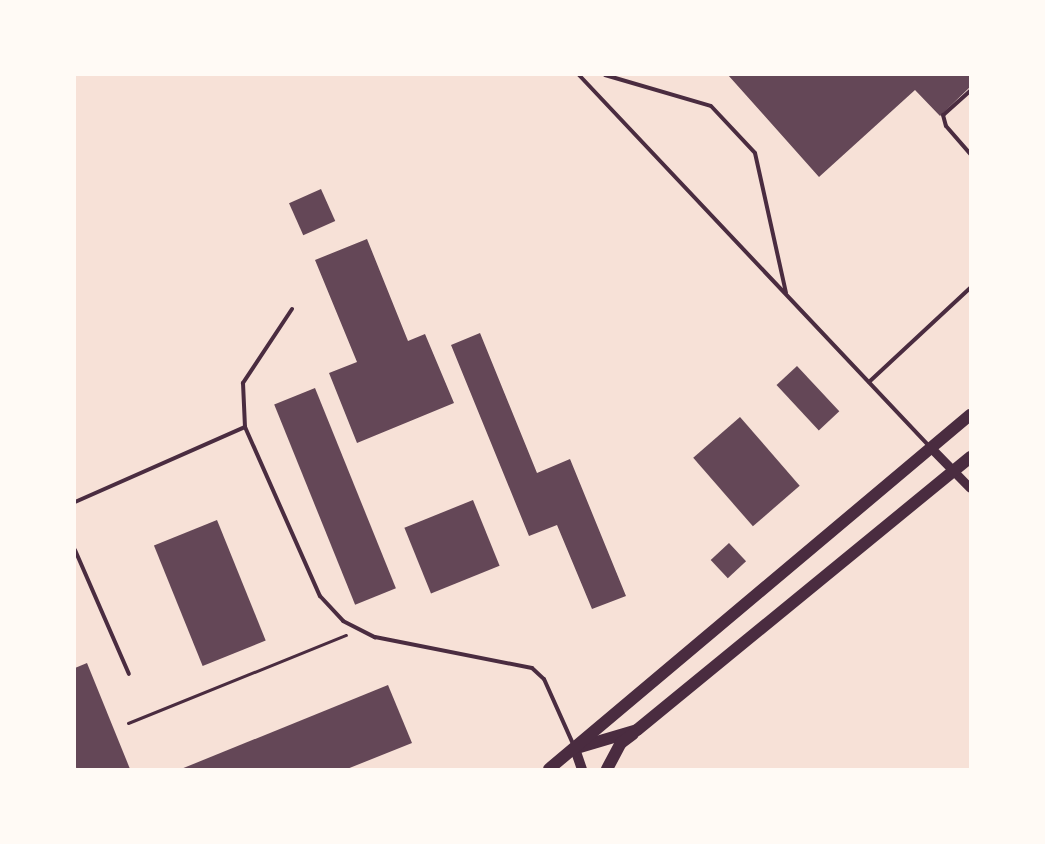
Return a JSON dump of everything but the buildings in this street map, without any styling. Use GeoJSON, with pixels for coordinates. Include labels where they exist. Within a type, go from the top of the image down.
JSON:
{"type":"FeatureCollection","features":[{"type":"Feature","properties":{"kind":"main road"},"geometry":{"type":"LineString","coordinates":[[548,769],[575,749],[970,415]]}},
{"type":"Feature","properties":{"kind":"main road"},"geometry":{"type":"LineString","coordinates":[[607,769],[621,743],[970,457]]}},
{"type":"Feature","properties":{"kind":"main road"},"geometry":{"type":"LineString","coordinates":[[575,749],[637,730]]}},
{"type":"Feature","properties":{"kind":"main road"},"geometry":{"type":"LineString","coordinates":[[575,749],[582,769]]}},
{"type":"Feature","properties":{"kind":"street"},"geometry":{"type":"LineString","coordinates":[[932,449],[970,488]]}},
{"type":"Feature","properties":{"kind":"lane"},"geometry":{"type":"LineString","coordinates":[[579,75],[932,449]]}},
{"type":"Feature","properties":{"kind":"lane"},"geometry":{"type":"LineString","coordinates":[[605,75],[711,106],[755,153],[786,294]]}},
{"type":"Feature","properties":{"kind":"lane"},"geometry":{"type":"LineString","coordinates":[[970,91],[943,115],[946,126],[970,154]]}},
{"type":"Feature","properties":{"kind":"lane"},"geometry":{"type":"LineString","coordinates":[[869,382],[970,288]]}},
{"type":"Feature","properties":{"kind":"lane"},"geometry":{"type":"LineString","coordinates":[[292,310],[243,383],[245,427],[320,596],[344,622],[375,637],[532,668],[544,679],[575,749]]}},
{"type":"Feature","properties":{"kind":"lane"},"geometry":{"type":"LineString","coordinates":[[75,502],[245,427]]}},
{"type":"Feature","properties":{"kind":"lane"},"geometry":{"type":"LineString","coordinates":[[75,550],[129,674]]}},
{"type":"Feature","properties":{"kind":"path"},"geometry":{"type":"LineString","coordinates":[[128,723],[360,630]]}}]}
